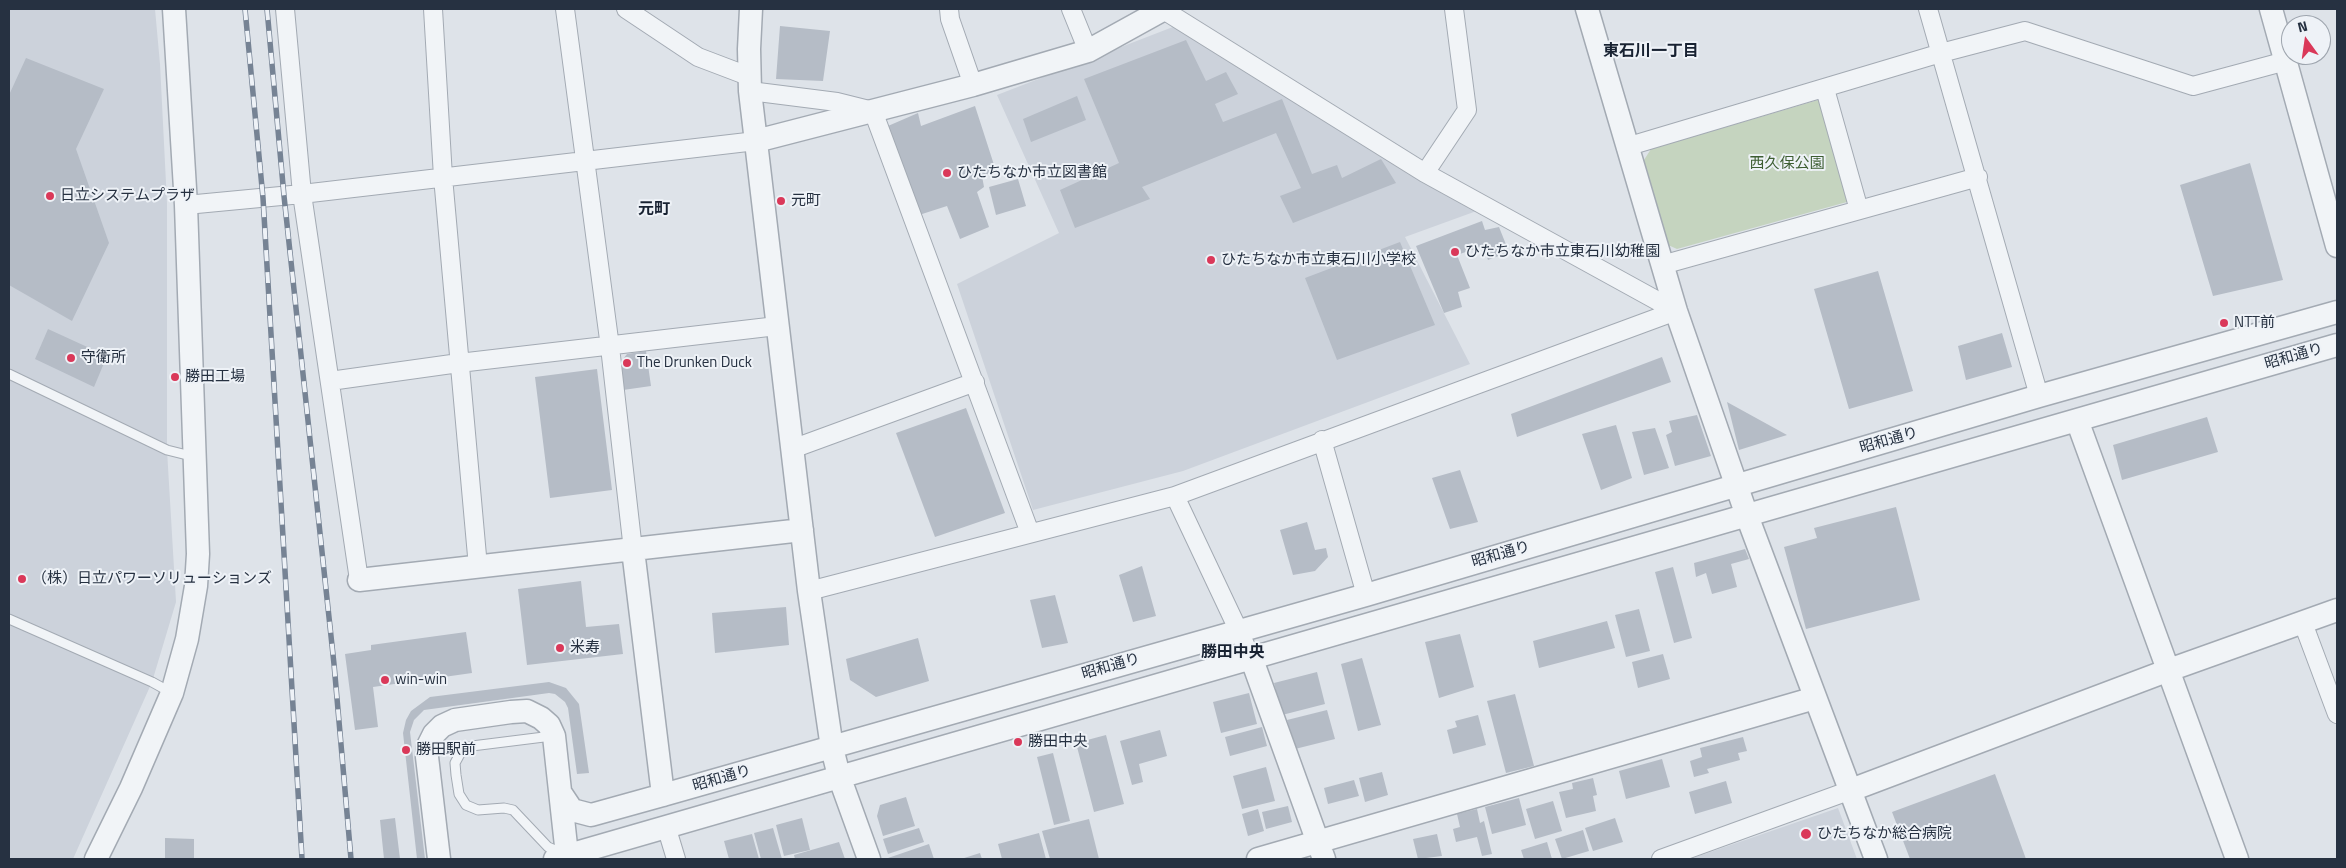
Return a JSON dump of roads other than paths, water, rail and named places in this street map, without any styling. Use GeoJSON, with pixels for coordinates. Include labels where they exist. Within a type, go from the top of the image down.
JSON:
{"type":"FeatureCollection","features":[{"type":"Feature","properties":{"kind":"street"},"geometry":{"type":"LineString","coordinates":[[96,859],[131,788],[172,693],[187,639],[196,586],[198,554],[186,205],[174,9]]}},
{"type":"Feature","properties":{"kind":"street"},"geometry":{"type":"LineString","coordinates":[[285,9],[302,194],[359,580],[802,530]]}},
{"type":"Feature","properties":{"kind":"street"},"geometry":{"type":"LineString","coordinates":[[433,9],[443,177],[478,567]]}},
{"type":"Feature","properties":{"kind":"street"},"geometry":{"type":"LineString","coordinates":[[566,9],[610,347],[663,796]]}},
{"type":"Feature","properties":{"kind":"street"},"geometry":{"type":"LineString","coordinates":[[626,9],[698,57],[749,84],[873,111]]}},
{"type":"Feature","properties":{"kind":"street"},"geometry":{"type":"LineString","coordinates":[[751,9],[749,84],[809,591],[832,748],[839,776],[869,859]]}},
{"type":"Feature","properties":{"kind":"street"},"geometry":{"type":"LineString","coordinates":[[949,9],[950,19],[973,85]]}},
{"type":"Feature","properties":{"kind":"street"},"geometry":{"type":"LineString","coordinates":[[1071,9],[1088,50]]}},
{"type":"Feature","properties":{"kind":"street"},"geometry":{"type":"LineString","coordinates":[[186,205],[302,194],[756,141],[973,85],[1088,50],[1163,9],[1425,173],[1676,312]]}},
{"type":"Feature","properties":{"kind":"street"},"geometry":{"type":"LineString","coordinates":[[1425,173],[1467,110],[1454,9]]}},
{"type":"Feature","properties":{"kind":"street"},"geometry":{"type":"LineString","coordinates":[[1587,9],[1626,148],[1676,312],[1746,514],[1876,859]]}},
{"type":"Feature","properties":{"kind":"street"},"geometry":{"type":"LineString","coordinates":[[1928,9],[1978,177],[2039,396]]}},
{"type":"Feature","properties":{"kind":"street"},"geometry":{"type":"LineString","coordinates":[[2271,9],[2281,44]]}},
{"type":"Feature","properties":{"kind":"street"},"geometry":{"type":"LineString","coordinates":[[1626,148],[1941,53],[2025,31],[2193,86],[2281,62]]}},
{"type":"Feature","properties":{"kind":"street"},"geometry":{"type":"LineString","coordinates":[[2287,65],[2337,246]]}},
{"type":"Feature","properties":{"kind":"street"},"geometry":{"type":"LineString","coordinates":[[1825,89],[1859,210]]}},
{"type":"Feature","properties":{"kind":"street"},"geometry":{"type":"LineString","coordinates":[[873,111],[1030,534]]}},
{"type":"Feature","properties":{"kind":"street"},"geometry":{"type":"LineString","coordinates":[[1662,264],[1978,177]]}},
{"type":"Feature","properties":{"kind":"street"},"geometry":{"type":"LineString","coordinates":[[809,591],[1175,496],[1322,440],[1676,312]]}},
{"type":"Feature","properties":{"kind":"street","name":"昭和通り"},"geometry":{"type":"LineString","coordinates":[[562,795],[572,810],[592,815],[663,796],[1366,595],[2039,396],[2337,312]]}},
{"type":"Feature","properties":{"kind":"street"},"geometry":{"type":"LineString","coordinates":[[330,381],[459,363],[610,347],[777,326]]}},
{"type":"Feature","properties":{"kind":"street","name":"昭和通り"},"geometry":{"type":"LineString","coordinates":[[561,857],[2337,345]]}},
{"type":"Feature","properties":{"kind":"street"},"geometry":{"type":"LineString","coordinates":[[792,449],[975,382]]}},
{"type":"Feature","properties":{"kind":"street"},"geometry":{"type":"LineString","coordinates":[[2077,420],[2237,859]]}},
{"type":"Feature","properties":{"kind":"street"},"geometry":{"type":"LineString","coordinates":[[1322,440],[1366,595]]}},
{"type":"Feature","properties":{"kind":"street"},"geometry":{"type":"LineString","coordinates":[[1175,496],[1251,657],[1320,851]]}},
{"type":"Feature","properties":{"kind":"street"},"geometry":{"type":"LineString","coordinates":[[1661,859],[1851,790],[2169,670],[2337,610]]}},
{"type":"Feature","properties":{"kind":"street"},"geometry":{"type":"LineString","coordinates":[[2303,623],[2337,714]]}},
{"type":"Feature","properties":{"kind":"street"},"geometry":{"type":"LineString","coordinates":[[1258,859],[1320,851],[1815,698]]}},
{"type":"Feature","properties":{"kind":"street"},"geometry":{"type":"LineString","coordinates":[[439,859],[426,757],[428,746],[434,734],[442,726],[455,720],[511,712],[527,712],[541,718],[549,725],[554,736],[562,795],[561,857]]}},
{"type":"Feature","properties":{"kind":"street"},"geometry":{"type":"LineString","coordinates":[[666,826],[676,859]]}},
{"type":"Feature","properties":{"kind":"lane"},"geometry":{"type":"LineString","coordinates":[[9,374],[168,450],[195,457]]}},
{"type":"Feature","properties":{"kind":"lane"},"geometry":{"type":"LineString","coordinates":[[9,619],[152,682],[172,693]]}},
{"type":"Feature","properties":{"kind":"lane"},"geometry":{"type":"LineString","coordinates":[[554,736],[472,746],[461,752],[455,763],[459,794],[466,805],[478,810],[504,808],[513,810],[548,847],[561,857]]}},
{"type":"Feature","properties":{"kind":"railway"},"geometry":{"type":"LineString","coordinates":[[245,9],[263,198],[302,859]]}},
{"type":"Feature","properties":{"kind":"railway"},"geometry":{"type":"LineString","coordinates":[[267,9],[284,196],[334,664],[351,859]]}},
{"type":"Feature","properties":{"kind":"place","name":"ひたちなか市立図書館"},"geometry":{"type":"Point","coordinates":[947,173]}},
{"type":"Feature","properties":{"kind":"place","name":"日立システムプラザ"},"geometry":{"type":"Point","coordinates":[50,196]}},
{"type":"Feature","properties":{"kind":"place","name":"元町"},"geometry":{"type":"Point","coordinates":[781,201]}},
{"type":"Feature","properties":{"kind":"place","name":"ひたちなか市立東石川幼稚園"},"geometry":{"type":"Point","coordinates":[1455,252]}},
{"type":"Feature","properties":{"kind":"place","name":"ひたちなか市立東石川小学校"},"geometry":{"type":"Point","coordinates":[1211,260]}},
{"type":"Feature","properties":{"kind":"place","name":"NTT前"},"geometry":{"type":"Point","coordinates":[2224,323]}},
{"type":"Feature","properties":{"kind":"place","name":"守衛所"},"geometry":{"type":"Point","coordinates":[71,358]}},
{"type":"Feature","properties":{"kind":"place","name":"The Drunken Duck"},"geometry":{"type":"Point","coordinates":[627,363]}},
{"type":"Feature","properties":{"kind":"place","name":"勝田工場"},"geometry":{"type":"Point","coordinates":[175,377]}},
{"type":"Feature","properties":{"kind":"place","name":"（株）日立パワーソリューションズ"},"geometry":{"type":"Point","coordinates":[22,579]}},
{"type":"Feature","properties":{"kind":"place","name":"米寿"},"geometry":{"type":"Point","coordinates":[560,648]}},
{"type":"Feature","properties":{"kind":"place","name":"win-win"},"geometry":{"type":"Point","coordinates":[385,680]}},
{"type":"Feature","properties":{"kind":"place","name":"勝田中央"},"geometry":{"type":"Point","coordinates":[1018,742]}},
{"type":"Feature","properties":{"kind":"place","name":"勝田駅前"},"geometry":{"type":"Point","coordinates":[406,750]}},
{"type":"Feature","properties":{"kind":"place","name":"ひたちなか総合病院"},"geometry":{"type":"Point","coordinates":[1806,834]}},
{"type":"Feature","properties":{"kind":"district","name":"東石川一丁目"},"geometry":{"type":"Point","coordinates":[1651,52]}},
{"type":"Feature","properties":{"kind":"district","name":"元町"},"geometry":{"type":"Point","coordinates":[654,210]}},
{"type":"Feature","properties":{"kind":"district","name":"勝田中央"},"geometry":{"type":"Point","coordinates":[1233,653]}},
{"type":"Feature","properties":{"kind":"park label","name":"西久保公園"},"geometry":{"type":"Point","coordinates":[1787,164]}}]}
